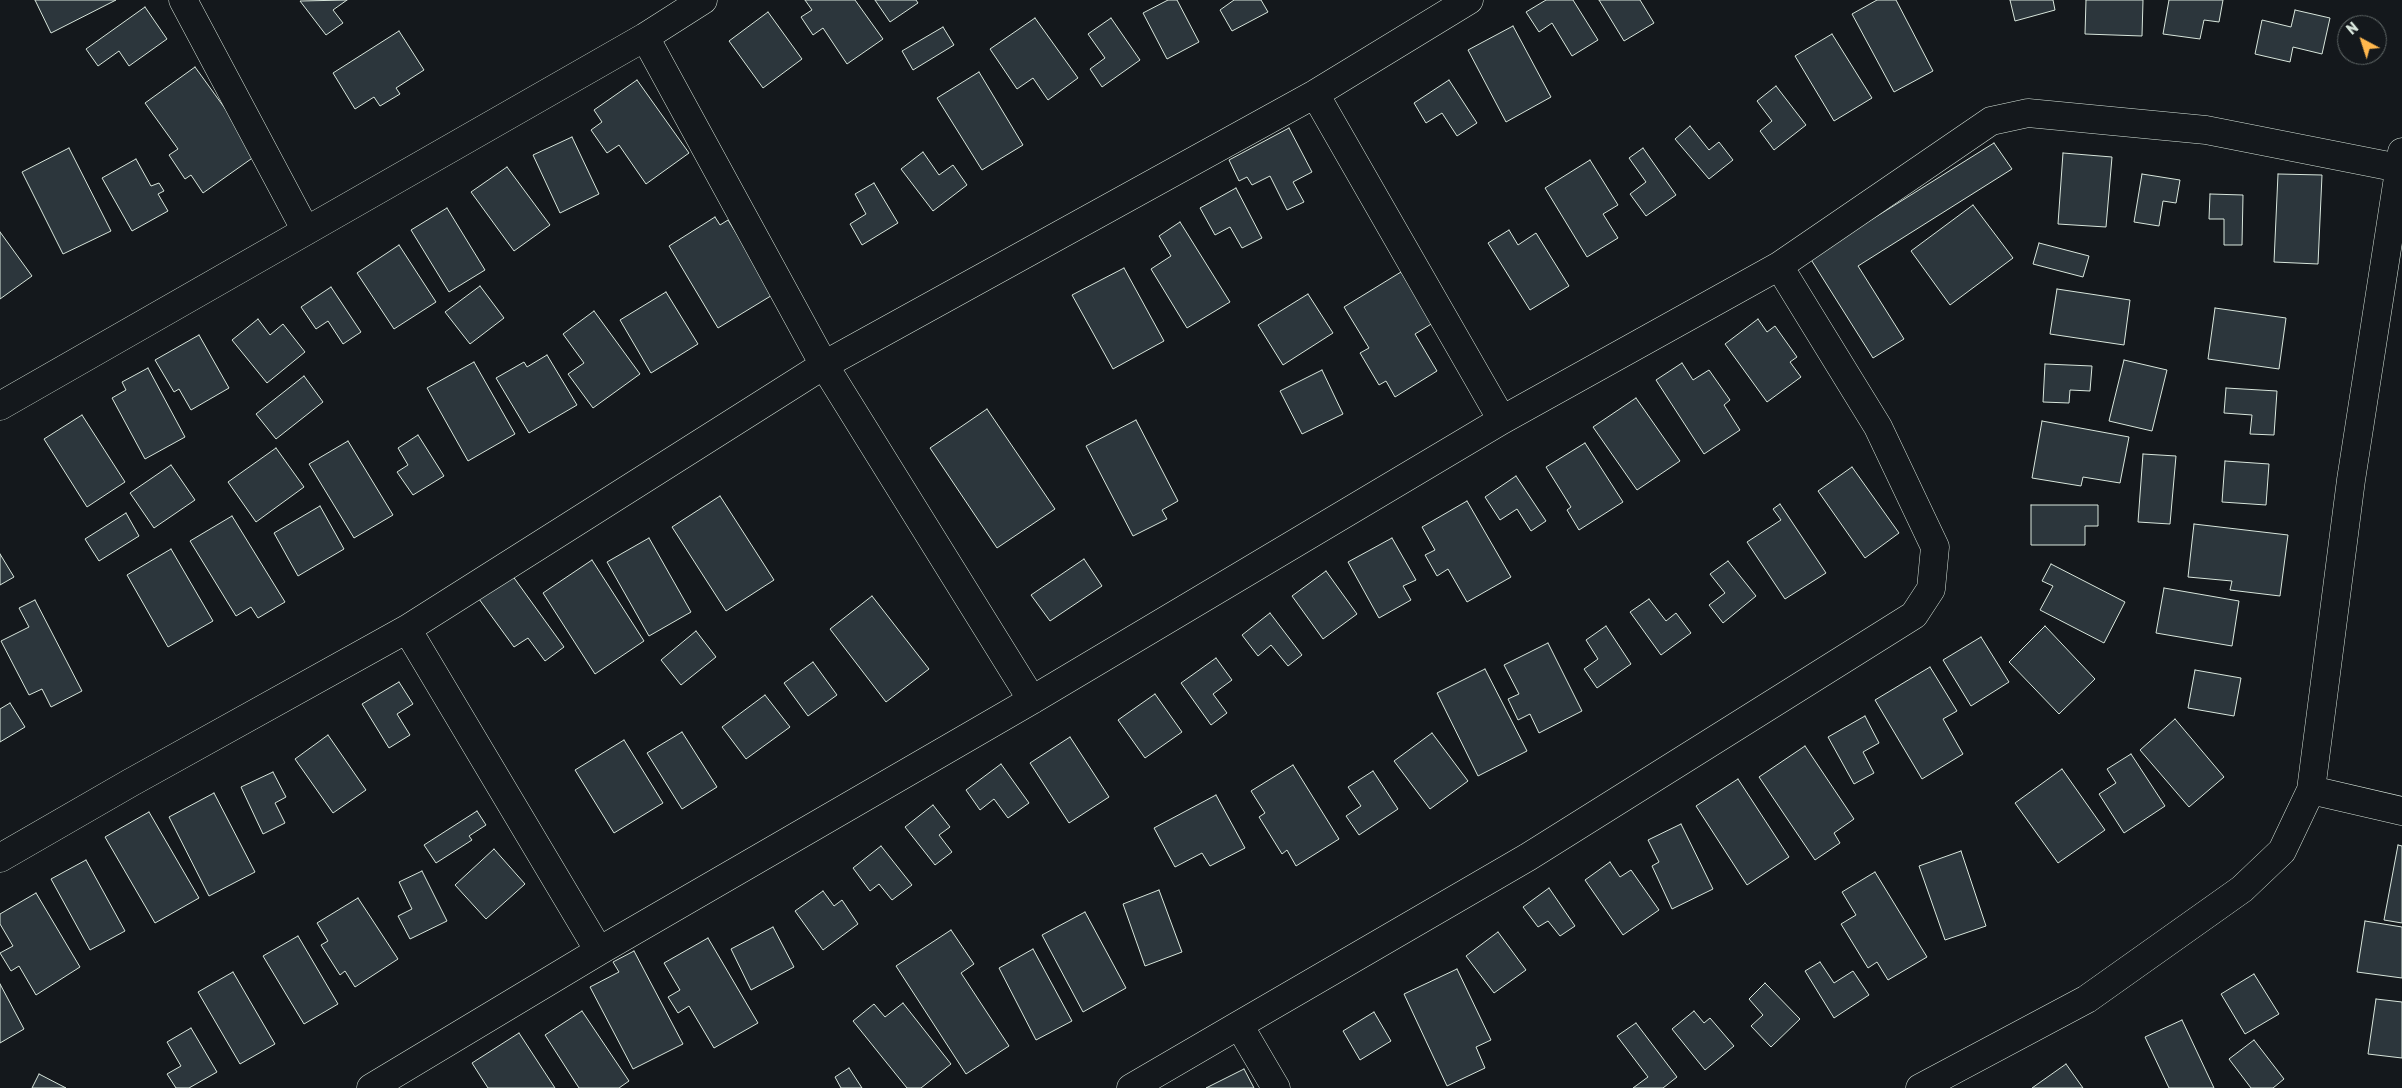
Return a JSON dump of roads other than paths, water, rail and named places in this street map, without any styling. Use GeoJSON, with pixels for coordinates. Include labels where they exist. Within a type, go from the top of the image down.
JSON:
{"type":"FeatureCollection","features":[{"type":"Feature","properties":{"kind":"street"},"geometry":{"type":"LineString","coordinates":[[183,0],[306,231]]}},
{"type":"Feature","properties":{"kind":"street"},"geometry":{"type":"LineString","coordinates":[[0,406],[645,37],[703,0]]}},
{"type":"Feature","properties":{"kind":"street"},"geometry":{"type":"LineString","coordinates":[[0,858],[130,783],[407,630],[824,365],[1315,94],[1469,0]]}},
{"type":"Feature","properties":{"kind":"street"},"geometry":{"type":"LineString","coordinates":[[645,37],[824,365],[1032,700]]}},
{"type":"Feature","properties":{"kind":"street"},"geometry":{"type":"LineString","coordinates":[[1315,94],[1502,420]]}},
{"type":"Feature","properties":{"kind":"street"},"geometry":{"type":"LineString","coordinates":[[383,1085],[599,951],[1032,700],[1502,420],[1778,266],[1991,121],[2028,113],[2206,130],[2401,160],[2351,480],[2311,790],[2282,850],[2242,889],[2087,999],[1921,1088]]}},
{"type":"Feature","properties":{"kind":"street"},"geometry":{"type":"LineString","coordinates":[[1131,1088],[1528,857],[1914,614],[1931,589],[1935,547],[1878,427],[1778,266]]}},
{"type":"Feature","properties":{"kind":"street"},"geometry":{"type":"LineString","coordinates":[[407,630],[599,951]]}},
{"type":"Feature","properties":{"kind":"street"},"geometry":{"type":"LineString","coordinates":[[2311,790],[2402,812]]}},
{"type":"Feature","properties":{"kind":"street"},"geometry":{"type":"LineString","coordinates":[[1239,1025],[1276,1088]]}}]}
